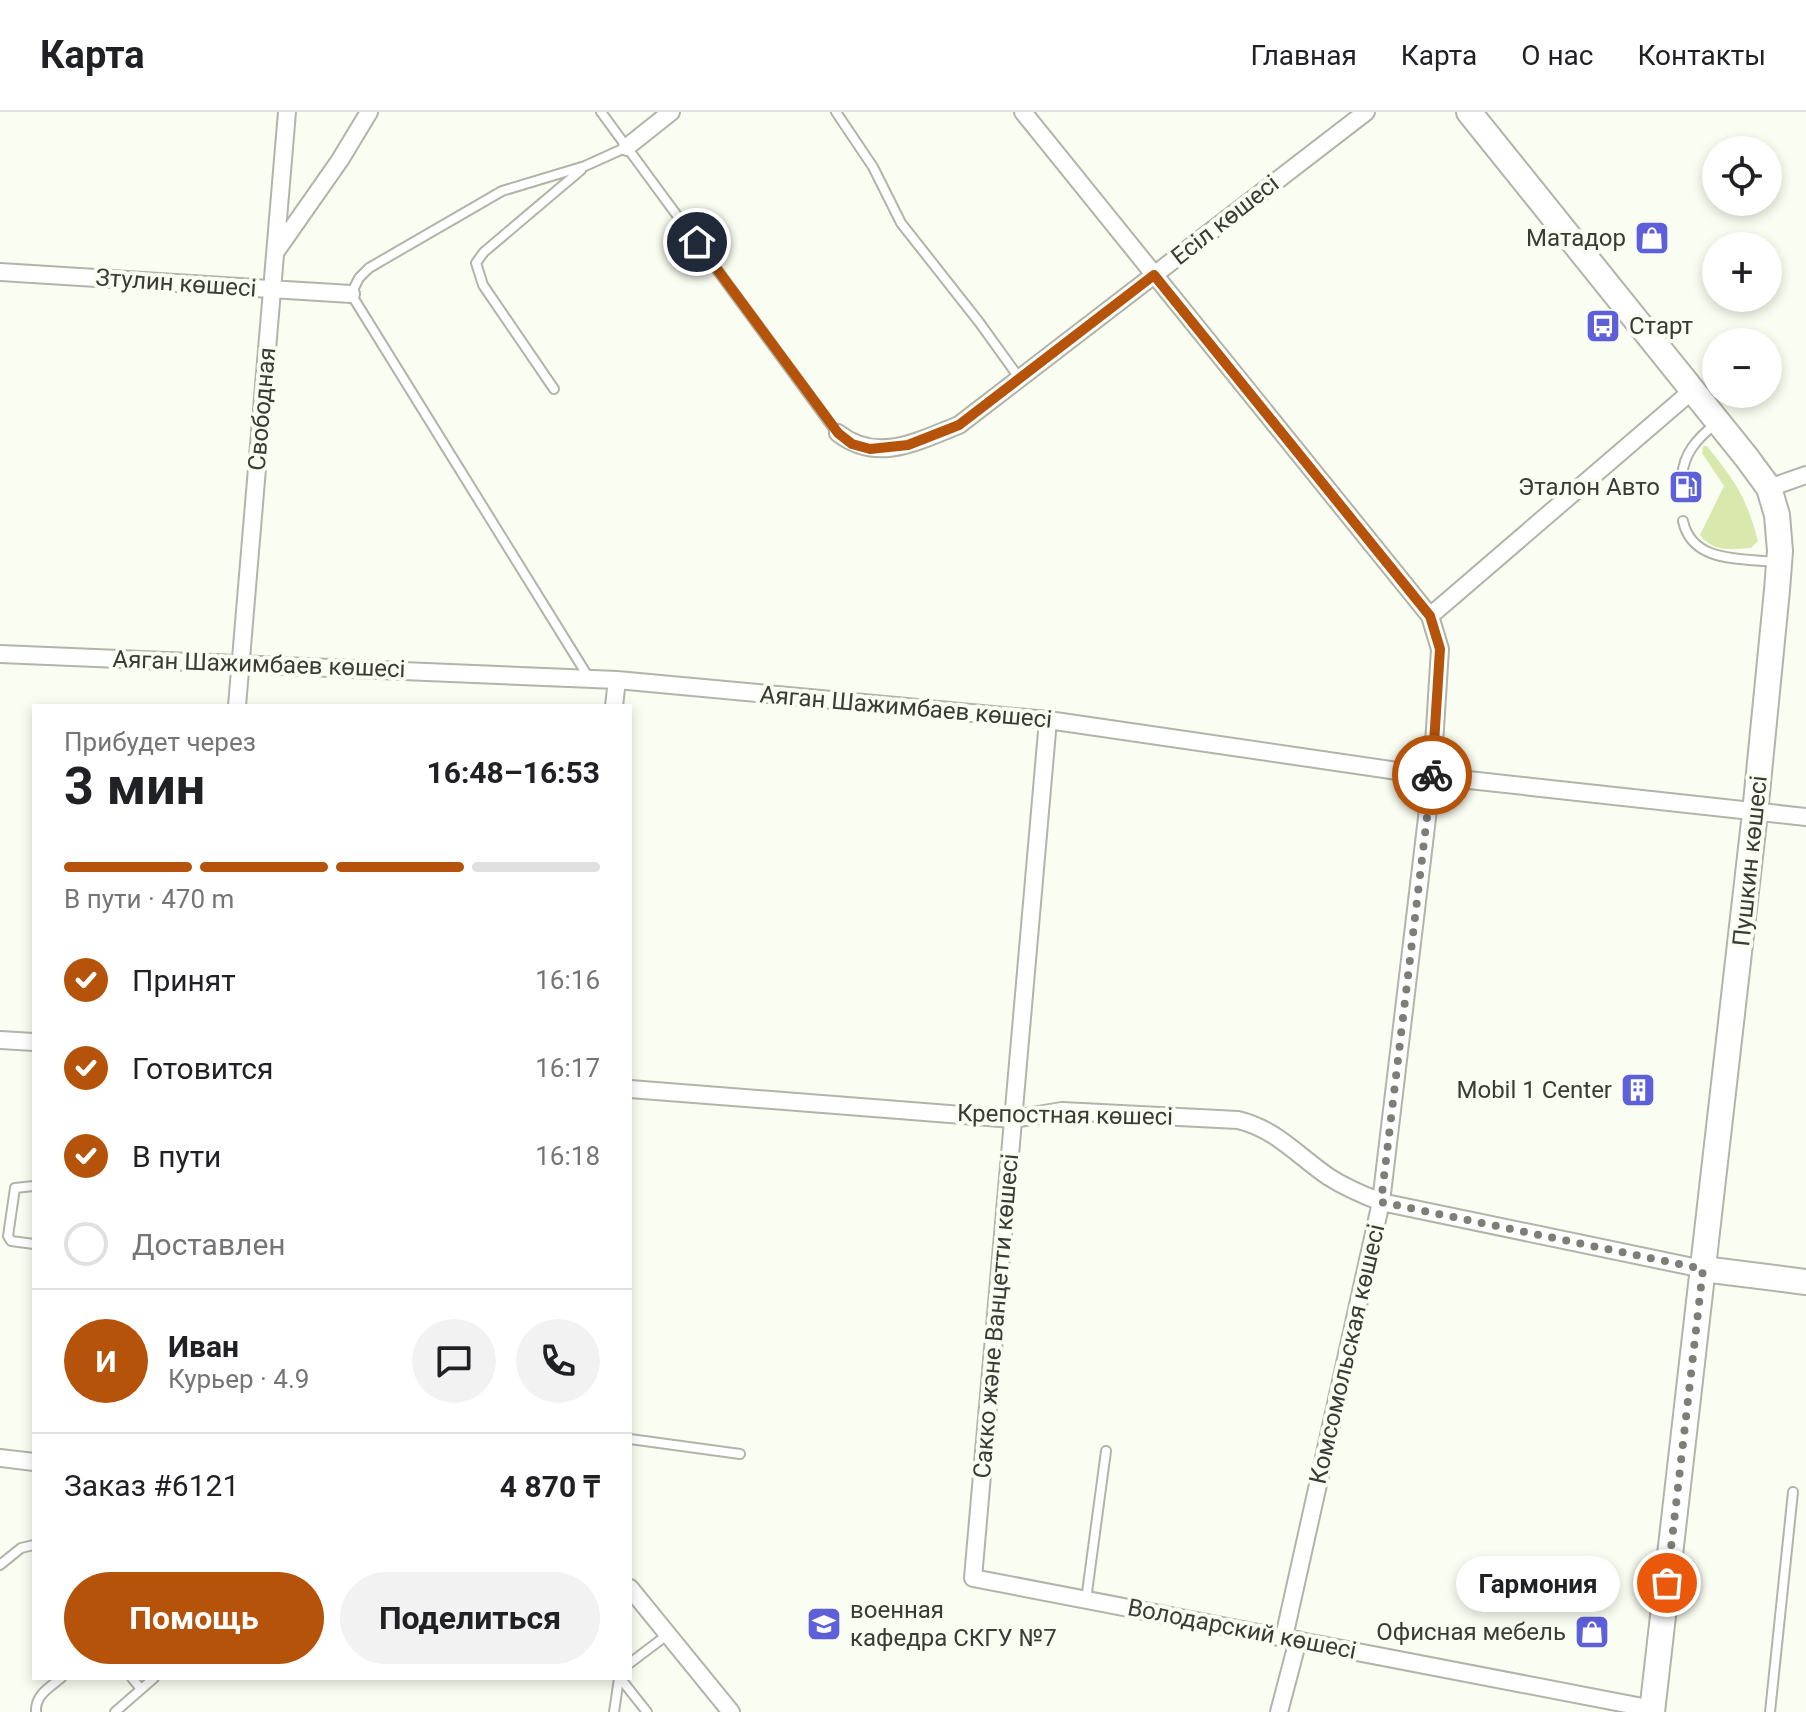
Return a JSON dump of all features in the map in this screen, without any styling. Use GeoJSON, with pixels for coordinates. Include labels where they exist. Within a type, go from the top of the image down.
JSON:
{"type":"FeatureCollection","features":[{"type":"Feature","properties":{"kind":"street","name":"Свободная"},"geometry":{"type":"LineString","coordinates":[[237,704],[287,112]]}},
{"type":"Feature","properties":{"kind":"street"},"geometry":{"type":"LineString","coordinates":[[276,251],[340,160],[369,112]]}},
{"type":"Feature","properties":{"kind":"street"},"geometry":{"type":"LineString","coordinates":[[627,147],[671,112]]}},
{"type":"Feature","properties":{"kind":"street","name":"Комсомольская көшесі"},"geometry":{"type":"LineString","coordinates":[[1023,112],[1430,616],[1440,649],[1432,776],[1381,1202],[1291,1639],[1279,1712]]}},
{"type":"Feature","properties":{"kind":"street","name":"Есіл көшесі"},"geometry":{"type":"LineString","coordinates":[[838,433],[852,444],[870,449],[908,445],[959,425],[1366,112]]}},
{"type":"Feature","properties":{"kind":"street","name":"Пушкин көшесі"},"geometry":{"type":"LineString","coordinates":[[1469,112],[1694,389],[1769,488],[1777,515],[1779,563],[1755,813],[1653,1710]]}},
{"type":"Feature","properties":{"kind":"street","name":"Зтулин көшесі"},"geometry":{"type":"LineString","coordinates":[[0,272],[351,294]]}},
{"type":"Feature","properties":{"kind":"street"},"geometry":{"type":"LineString","coordinates":[[1430,616],[1694,389]]}},
{"type":"Feature","properties":{"kind":"street"},"geometry":{"type":"LineString","coordinates":[[1769,488],[1806,475]]}},
{"type":"Feature","properties":{"kind":"street","name":"Аяган Шажимбаев көшесі"},"geometry":{"type":"LineString","coordinates":[[0,654],[617,680],[1048,720],[1432,776],[1806,817]]}},
{"type":"Feature","properties":{"kind":"street"},"geometry":{"type":"LineString","coordinates":[[614,704],[617,680]]}},
{"type":"Feature","properties":{"kind":"street","name":"Сакко және Ванцетти көшесі"},"geometry":{"type":"LineString","coordinates":[[973,1578],[1048,720]]}},
{"type":"Feature","properties":{"kind":"street"},"geometry":{"type":"LineString","coordinates":[[0,1040],[32,1042]]}},
{"type":"Feature","properties":{"kind":"street","name":"Крепостная көшесі"},"geometry":{"type":"LineString","coordinates":[[632,1089],[1013,1119],[1062,1111],[1238,1120],[1259,1125],[1278,1136],[1327,1176],[1381,1202],[1703,1269],[1806,1282]]}},
{"type":"Feature","properties":{"kind":"street"},"geometry":{"type":"LineString","coordinates":[[0,1458],[32,1462]]}},
{"type":"Feature","properties":{"kind":"street","name":"Володарский көшесі"},"geometry":{"type":"LineString","coordinates":[[973,1578],[1653,1710]]}},
{"type":"Feature","properties":{"kind":"street"},"geometry":{"type":"LineString","coordinates":[[632,1590],[731,1712]]}},
{"type":"Feature","properties":{"kind":"lane"},"geometry":{"type":"LineString","coordinates":[[601,112],[838,433]]}},
{"type":"Feature","properties":{"kind":"lane"},"geometry":{"type":"LineString","coordinates":[[836,112],[873,167],[901,223],[1020,379]]}},
{"type":"Feature","properties":{"kind":"lane"},"geometry":{"type":"LineString","coordinates":[[590,678],[351,294],[359,278],[369,268],[502,191],[585,166],[627,147]]}},
{"type":"Feature","properties":{"kind":"lane"},"geometry":{"type":"LineString","coordinates":[[554,389],[483,285],[476,263],[484,252],[585,166]]}},
{"type":"Feature","properties":{"kind":"lane"},"geometry":{"type":"LineString","coordinates":[[1682,476],[1684,461],[1692,447],[1718,422]]}},
{"type":"Feature","properties":{"kind":"lane"},"geometry":{"type":"LineString","coordinates":[[1683,521],[1688,537],[1705,552],[1779,563]]}},
{"type":"Feature","properties":{"kind":"lane"},"geometry":{"type":"LineString","coordinates":[[32,1186],[15,1188],[8,1236],[11,1241],[32,1244]]}},
{"type":"Feature","properties":{"kind":"lane"},"geometry":{"type":"LineString","coordinates":[[632,1439],[740,1454]]}},
{"type":"Feature","properties":{"kind":"lane"},"geometry":{"type":"LineString","coordinates":[[1086,1600],[1106,1451]]}},
{"type":"Feature","properties":{"kind":"lane"},"geometry":{"type":"LineString","coordinates":[[1770,1712],[1793,1492]]}},
{"type":"Feature","properties":{"kind":"lane"},"geometry":{"type":"LineString","coordinates":[[0,1565],[21,1548],[32,1545]]}},
{"type":"Feature","properties":{"kind":"lane"},"geometry":{"type":"LineString","coordinates":[[632,1661],[668,1634]]}},
{"type":"Feature","properties":{"kind":"lane"},"geometry":{"type":"LineString","coordinates":[[36,1712],[41,1694],[58,1680]]}},
{"type":"Feature","properties":{"kind":"lane"},"geometry":{"type":"LineString","coordinates":[[134,1680],[141,1689]]}},
{"type":"Feature","properties":{"kind":"lane"},"geometry":{"type":"LineString","coordinates":[[115,1712],[152,1680]]}},
{"type":"Feature","properties":{"kind":"lane"},"geometry":{"type":"LineString","coordinates":[[614,1712],[619,1680]]}},
{"type":"Feature","properties":{"kind":"lane"},"geometry":{"type":"LineString","coordinates":[[621,1680],[647,1712]]}},
{"type":"Feature","properties":{"kind":"green space"},"geometry":{"type":"Polygon","coordinates":[[[1703,446],[1707,446],[1739,490],[1758,541],[1751,548],[1717,547],[1700,535],[1724,486],[1702,453],[1703,446]]]}},
{"type":"Feature","properties":{"kind":"way so far"},"geometry":{"type":"LineString","coordinates":[[1432,775],[1381,1202],[1703,1269],[1667,1583]]}},
{"type":"Feature","properties":{"kind":"place","name":"Матадор"},"geometry":{"type":"Point","coordinates":[1652,238]}},
{"type":"Feature","properties":{"kind":"place","name":"Старт"},"geometry":{"type":"Point","coordinates":[1603,326]}},
{"type":"Feature","properties":{"kind":"place","name":"Эталон Авто"},"geometry":{"type":"Point","coordinates":[1686,487]}},
{"type":"Feature","properties":{"kind":"place","name":"Mobil 1 Center"},"geometry":{"type":"Point","coordinates":[1638,1090]}},
{"type":"Feature","properties":{"kind":"place","name":"Гармония"},"geometry":{"type":"Point","coordinates":[1667,1583]}},
{"type":"Feature","properties":{"kind":"place","name":"военная кафедра СКГУ №7"},"geometry":{"type":"Point","coordinates":[824,1624]}},
{"type":"Feature","properties":{"kind":"place","name":"Офисная мебель"},"geometry":{"type":"Point","coordinates":[1592,1632]}},
{"type":"Feature","properties":{"kind":"route"},"geometry":{"type":"LineString","coordinates":[[697,242],[838,433],[852,444],[870,449],[908,445],[959,425],[1154,275],[1430,616],[1440,649],[1432,775]]}}]}
